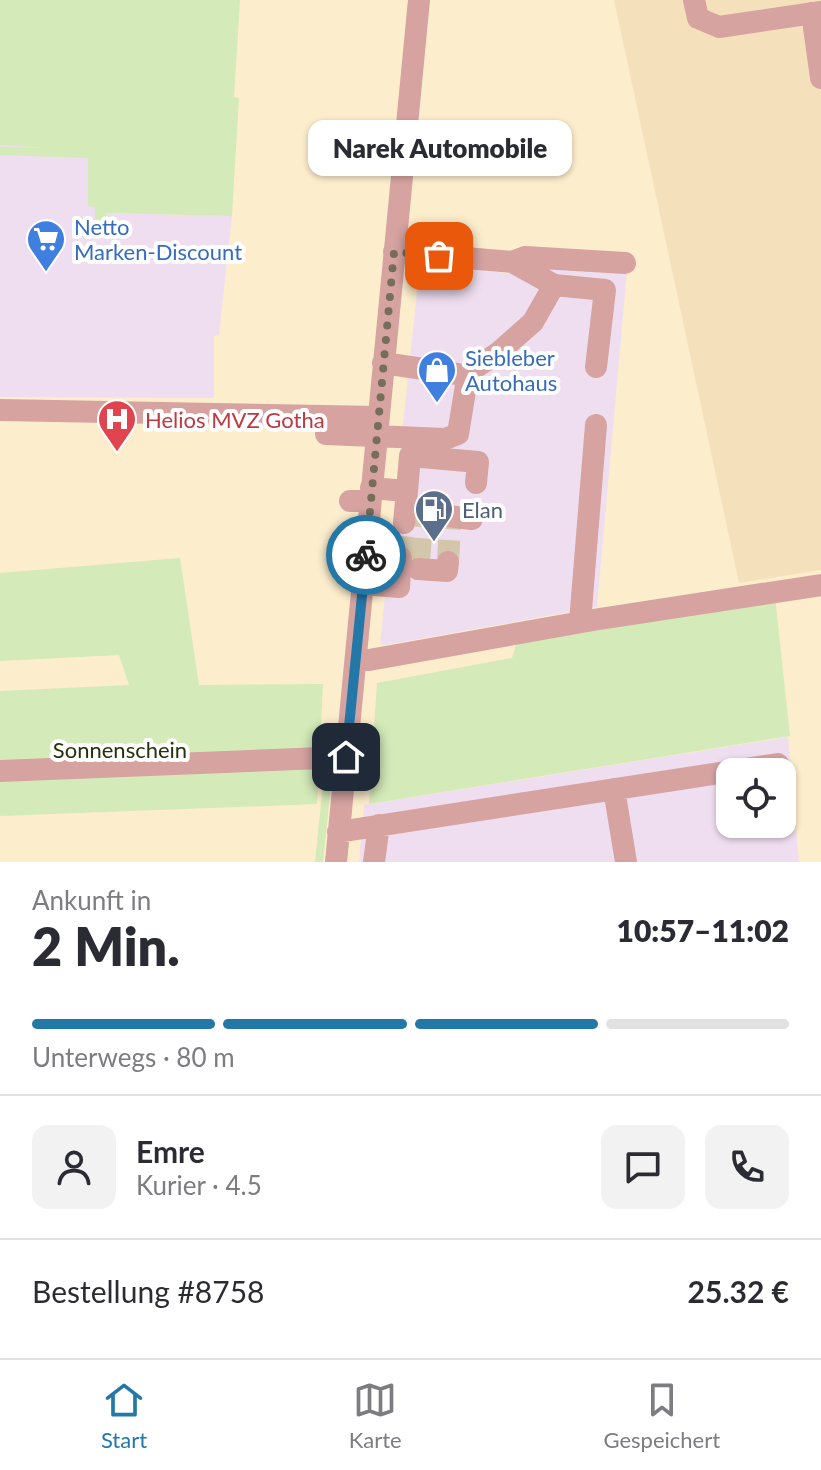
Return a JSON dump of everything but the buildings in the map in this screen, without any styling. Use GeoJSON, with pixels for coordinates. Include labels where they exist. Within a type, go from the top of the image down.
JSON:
{"type":"FeatureCollection","features":[{"type":"Feature","properties":{"kind":"street"},"geometry":{"type":"LineString","coordinates":[[336,862],[363,584],[364,497],[383,363],[419,0]]}},
{"type":"Feature","properties":{"kind":"street"},"geometry":{"type":"LineString","coordinates":[[694,0],[698,18],[719,27],[817,13],[821,78]]}},
{"type":"Feature","properties":{"kind":"street"},"geometry":{"type":"LineString","coordinates":[[394,252],[512,262],[554,285],[605,290],[596,367]]}},
{"type":"Feature","properties":{"kind":"street"},"geometry":{"type":"LineString","coordinates":[[512,262],[525,257],[625,263]]}},
{"type":"Feature","properties":{"kind":"street"},"geometry":{"type":"LineString","coordinates":[[383,363],[464,375],[498,353],[533,322],[554,285]]}},
{"type":"Feature","properties":{"kind":"street"},"geometry":{"type":"LineString","coordinates":[[0,410],[370,440],[445,439],[458,434],[467,379],[464,375]]}},
{"type":"Feature","properties":{"kind":"street"},"geometry":{"type":"LineString","coordinates":[[580,622],[596,425]]}},
{"type":"Feature","properties":{"kind":"street"},"geometry":{"type":"LineString","coordinates":[[326,434],[370,440]]}},
{"type":"Feature","properties":{"kind":"street"},"geometry":{"type":"LineString","coordinates":[[364,497],[408,510],[410,456],[478,462],[476,483]]}},
{"type":"Feature","properties":{"kind":"street"},"geometry":{"type":"LineString","coordinates":[[363,584],[399,587],[410,564],[447,571],[448,562]]}},
{"type":"Feature","properties":{"kind":"street"},"geometry":{"type":"LineString","coordinates":[[356,659],[382,658],[580,622],[821,585]]}},
{"type":"Feature","properties":{"kind":"street"},"geometry":{"type":"LineString","coordinates":[[0,771],[346,757]]}},
{"type":"Feature","properties":{"kind":"street"},"geometry":{"type":"LineString","coordinates":[[338,832],[716,773]]}},
{"type":"Feature","properties":{"kind":"street"},"geometry":{"type":"LineString","coordinates":[[614,789],[626,862]]}},
{"type":"Feature","properties":{"kind":"street"},"geometry":{"type":"LineString","coordinates":[[374,862],[379,825]]}},
{"type":"Feature","properties":{"kind":"shaded area"},"geometry":{"type":"Polygon","coordinates":[[[614,0],[821,0],[821,570],[739,583],[614,0]]]}},
{"type":"Feature","properties":{"kind":"shaded area"},"geometry":{"type":"Polygon","coordinates":[[[0,145],[108,150],[106,213],[232,216],[219,335],[214,336],[214,398],[0,397],[0,145]]]}},
{"type":"Feature","properties":{"kind":"shaded area"},"geometry":{"type":"Polygon","coordinates":[[[526,260],[627,271],[597,607],[380,644],[420,263],[523,275],[526,260]]]}},
{"type":"Feature","properties":{"kind":"shaded area"},"geometry":{"type":"Polygon","coordinates":[[[788,737],[790,758],[716,758],[716,838],[796,838],[796,828],[799,862],[359,862],[364,805],[788,737]]]}},
{"type":"Feature","properties":{"kind":"green space"},"geometry":{"type":"Polygon","coordinates":[[[0,0],[240,0],[234,97],[239,98],[232,216],[107,213],[106,223],[95,223],[95,207],[88,206],[88,158],[0,155],[0,147],[48,148],[0,145],[0,0]]]}},
{"type":"Feature","properties":{"kind":"green space","name":"Sonnenschein"},"geometry":{"type":"Polygon","coordinates":[[[180,558],[199,685],[323,684],[317,804],[0,816],[0,691],[129,685],[119,655],[0,661],[0,573],[180,558]]]}},
{"type":"Feature","properties":{"kind":"green space"},"geometry":{"type":"Polygon","coordinates":[[[775,596],[790,736],[369,804],[377,683],[512,658],[517,641],[775,596]]]}},
{"type":"Feature","properties":{"kind":"green space"},"geometry":{"type":"Polygon","coordinates":[[[325,765],[333,766],[323,862],[315,862],[325,765]]]}},
{"type":"Feature","properties":{"kind":"tunnel"},"geometry":{"type":"LineString","coordinates":[[419,560],[423,513]]}},
{"type":"Feature","properties":{"kind":"tunnel"},"geometry":{"type":"LineString","coordinates":[[401,558],[404,523]]}},
{"type":"Feature","properties":{"kind":"tunnel"},"geometry":{"type":"LineString","coordinates":[[448,562],[450,527]]}},
{"type":"Feature","properties":{"kind":"way so far"},"geometry":{"type":"LineString","coordinates":[[366,555],[394,252],[439,256]]}},
{"type":"Feature","properties":{"kind":"place","name":"Narek Automobile"},"geometry":{"type":"Point","coordinates":[439,256]}},
{"type":"Feature","properties":{"kind":"place","name":"Netto Marken-Discount"},"geometry":{"type":"Point","coordinates":[46,273]}},
{"type":"Feature","properties":{"kind":"place","name":"Siebleber Autohaus"},"geometry":{"type":"Point","coordinates":[437,404]}},
{"type":"Feature","properties":{"kind":"place","name":"Helios MVZ Gotha"},"geometry":{"type":"Point","coordinates":[117,453]}},
{"type":"Feature","properties":{"kind":"place","name":"Elan"},"geometry":{"type":"Point","coordinates":[434,543]}},
{"type":"Feature","properties":{"kind":"route"},"geometry":{"type":"LineString","coordinates":[[346,757],[366,555]]}}]}
